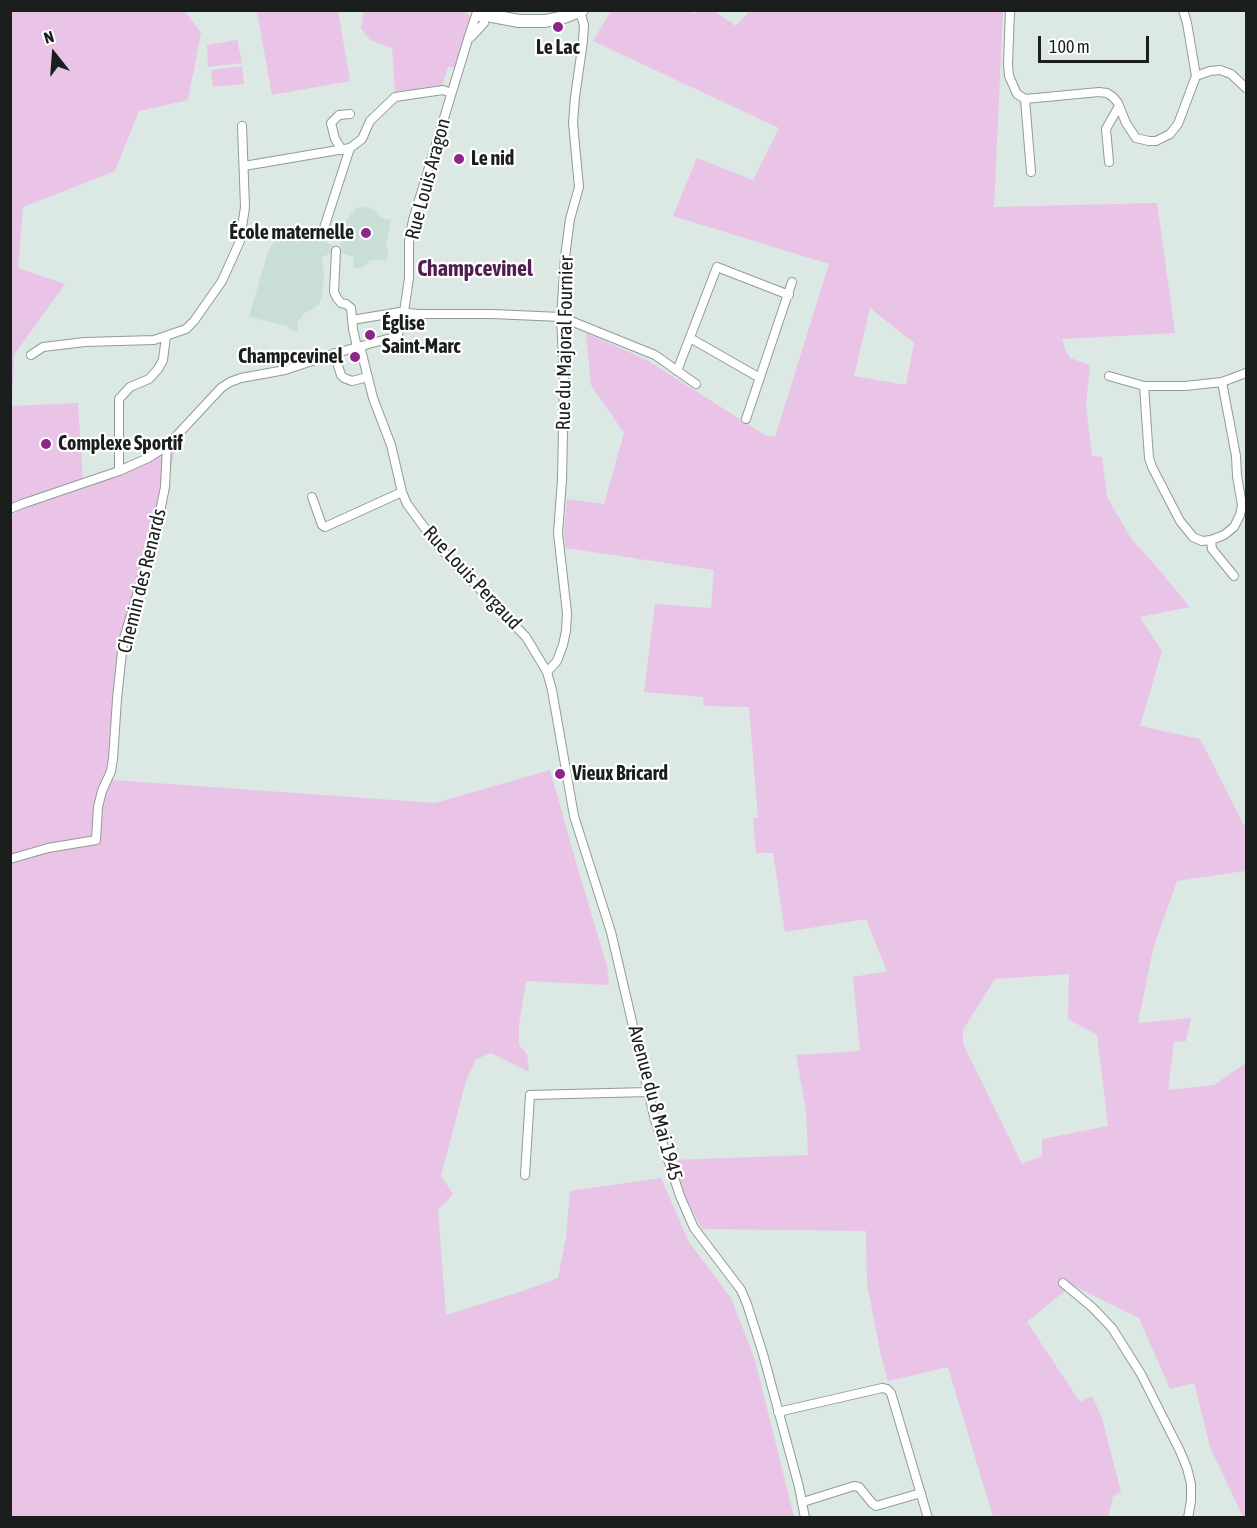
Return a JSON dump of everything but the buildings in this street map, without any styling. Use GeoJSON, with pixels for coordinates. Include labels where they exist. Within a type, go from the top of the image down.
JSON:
{"type":"FeatureCollection","features":[{"type":"Feature","properties":{"kind":"main road","name":"Rue Louis Aragon"},"geometry":{"type":"LineString","coordinates":[[478,16],[545,21],[564,18],[581,11]]}},
{"type":"Feature","properties":{"kind":"street"},"geometry":{"type":"LineString","coordinates":[[1010,10],[1008,64],[1009,76],[1017,94],[1025,99],[1107,93],[1119,106],[1136,138],[1149,141],[1156,141],[1170,134],[1178,124],[1196,76],[1183,10]]}},
{"type":"Feature","properties":{"kind":"street","name":"Rue du Majoral Fournier"},"geometry":{"type":"LineString","coordinates":[[547,672],[557,661],[563,645],[567,613],[558,533],[562,480],[564,379],[561,317],[570,219],[579,187],[573,123],[583,41],[584,25],[581,11]]}},
{"type":"Feature","properties":{"kind":"street","name":"Rue Louis Aragon"},"geometry":{"type":"LineString","coordinates":[[358,346],[398,336],[409,278],[409,241],[413,220],[474,21],[478,16]]}},
{"type":"Feature","properties":{"kind":"street"},"geometry":{"type":"LineString","coordinates":[[1196,76],[1220,70],[1231,74],[1246,88]]}},
{"type":"Feature","properties":{"kind":"street"},"geometry":{"type":"LineString","coordinates":[[244,166],[346,149],[362,139],[370,121],[395,97],[443,90],[452,93]]}},
{"type":"Feature","properties":{"kind":"street"},"geometry":{"type":"LineString","coordinates":[[1025,99],[1031,172]]}},
{"type":"Feature","properties":{"kind":"street"},"geometry":{"type":"LineString","coordinates":[[1108,162],[1106,129],[1119,106]]}},
{"type":"Feature","properties":{"kind":"street"},"geometry":{"type":"LineString","coordinates":[[346,149],[335,139],[331,123],[339,115],[350,114]]}},
{"type":"Feature","properties":{"kind":"street"},"geometry":{"type":"LineString","coordinates":[[31,355],[43,347],[85,342],[154,340],[186,329],[194,321],[222,281],[240,241],[245,207],[242,126]]}},
{"type":"Feature","properties":{"kind":"street"},"geometry":{"type":"LineString","coordinates":[[323,231],[346,149]]}},
{"type":"Feature","properties":{"kind":"street"},"geometry":{"type":"LineString","coordinates":[[336,251],[334,292],[341,303],[351,308],[352,320],[402,312],[561,317],[655,355],[696,384]]}},
{"type":"Feature","properties":{"kind":"street"},"geometry":{"type":"LineString","coordinates":[[677,370],[717,267],[789,295]]}},
{"type":"Feature","properties":{"kind":"street"},"geometry":{"type":"LineString","coordinates":[[747,418],[792,282]]}},
{"type":"Feature","properties":{"kind":"street","name":"Rue Louis Pergaud"},"geometry":{"type":"LineString","coordinates":[[352,320],[407,504],[438,546],[518,627],[547,672]]}},
{"type":"Feature","properties":{"kind":"street"},"geometry":{"type":"LineString","coordinates":[[119,471],[119,399],[130,387],[149,379],[158,369],[163,360],[166,336]]}},
{"type":"Feature","properties":{"kind":"street"},"geometry":{"type":"LineString","coordinates":[[690,338],[760,378]]}},
{"type":"Feature","properties":{"kind":"street"},"geometry":{"type":"LineString","coordinates":[[10,509],[119,471],[148,458],[167,446],[221,388],[230,382],[285,370],[358,346]]}},
{"type":"Feature","properties":{"kind":"street"},"geometry":{"type":"LineString","coordinates":[[334,353],[344,378],[352,381],[368,377]]}},
{"type":"Feature","properties":{"kind":"street"},"geometry":{"type":"LineString","coordinates":[[1109,376],[1144,386],[1185,386],[1222,382],[1246,373]]}},
{"type":"Feature","properties":{"kind":"street"},"geometry":{"type":"LineString","coordinates":[[1144,386],[1149,458],[1152,467],[1180,521],[1193,537],[1202,541],[1224,535],[1234,527],[1242,505],[1236,456],[1222,382]]}},
{"type":"Feature","properties":{"kind":"street","name":"Chemin des Renards"},"geometry":{"type":"LineString","coordinates":[[10,859],[48,848],[96,840],[98,807],[113,759],[123,642],[156,531],[165,487],[167,446]]}},
{"type":"Feature","properties":{"kind":"street"},"geometry":{"type":"LineString","coordinates":[[312,496],[322,525],[325,527],[402,492]]}},
{"type":"Feature","properties":{"kind":"street"},"geometry":{"type":"LineString","coordinates":[[1211,540],[1212,549],[1234,576]]}},
{"type":"Feature","properties":{"kind":"street","name":"Avenue du 8 Mai 1945"},"geometry":{"type":"LineString","coordinates":[[547,672],[574,816],[611,932],[648,1092],[669,1164],[694,1228],[741,1290],[747,1304],[803,1502],[805,1518]]}},
{"type":"Feature","properties":{"kind":"street"},"geometry":{"type":"LineString","coordinates":[[525,1175],[530,1095],[648,1092]]}},
{"type":"Feature","properties":{"kind":"street"},"geometry":{"type":"LineString","coordinates":[[1064,1283],[1112,1328],[1141,1374],[1180,1451],[1186,1468],[1191,1484],[1188,1518]]}},
{"type":"Feature","properties":{"kind":"street"},"geometry":{"type":"LineString","coordinates":[[778,1412],[882,1388],[887,1389],[891,1393],[928,1518]]}},
{"type":"Feature","properties":{"kind":"street"},"geometry":{"type":"LineString","coordinates":[[803,1502],[854,1486],[859,1487],[876,1506],[921,1493]]}},
{"type":"Feature","properties":{"kind":"shaded area"},"geometry":{"type":"Polygon","coordinates":[[[690,10],[695,14],[697,11],[714,11],[736,26],[750,11],[1003,11],[994,207],[1157,203],[1175,333],[1062,339],[1070,358],[1090,365],[1086,405],[1092,456],[1102,457],[1107,497],[1132,540],[1190,607],[1140,617],[1162,651],[1140,726],[1200,739],[1246,829],[1245,871],[1177,881],[1153,949],[1138,1023],[1191,1018],[1186,1041],[1174,1042],[1168,1090],[1214,1085],[1246,1063],[1246,1517],[1243,1517],[1210,1447],[1194,1383],[1170,1389],[1139,1318],[1072,1285],[1027,1322],[1080,1402],[1092,1396],[1102,1418],[1121,1492],[1113,1496],[1108,1517],[993,1517],[948,1367],[888,1381],[867,1284],[866,1231],[702,1229],[684,1194],[673,1160],[808,1155],[806,1110],[796,1055],[860,1051],[853,977],[887,971],[866,919],[785,932],[773,853],[756,853],[753,818],[758,818],[749,707],[704,706],[703,697],[644,692],[655,604],[711,608],[714,570],[565,548],[567,499],[604,504],[624,433],[591,385],[586,333],[647,360],[765,435],[775,437],[829,264],[673,216],[697,158],[753,180],[779,128],[593,41],[611,11],[690,10]],[[870,308],[854,376],[906,385],[914,343],[870,308]],[[1069,974],[995,979],[963,1030],[963,1044],[1022,1164],[1042,1156],[1042,1139],[1108,1126],[1097,1035],[1068,1019],[1069,974]]]}},
{"type":"Feature","properties":{"kind":"shaded area"},"geometry":{"type":"Polygon","coordinates":[[[10,11],[185,11],[201,33],[188,100],[139,111],[115,171],[23,207],[18,268],[65,284],[14,355],[12,406],[78,403],[83,481],[10,506],[10,11]]]}},
{"type":"Feature","properties":{"kind":"shaded area"},"geometry":{"type":"Polygon","coordinates":[[[257,11],[338,11],[350,81],[272,95],[257,11]]]}},
{"type":"Feature","properties":{"kind":"shaded area"},"geometry":{"type":"Polygon","coordinates":[[[364,11],[464,11],[471,16],[455,67],[448,67],[442,86],[395,92],[392,48],[370,40],[361,28],[364,11]]]}},
{"type":"Feature","properties":{"kind":"shaded area"},"geometry":{"type":"Polygon","coordinates":[[[237,40],[242,63],[208,67],[207,45],[237,40]]]}},
{"type":"Feature","properties":{"kind":"shaded area"},"geometry":{"type":"Polygon","coordinates":[[[242,66],[244,84],[213,87],[211,70],[242,66]]]}},
{"type":"Feature","properties":{"kind":"shaded area","name":"École maternelle"},"geometry":{"type":"Polygon","coordinates":[[[357,208],[373,209],[382,218],[391,220],[386,247],[388,248],[387,260],[370,260],[362,268],[353,268],[354,257],[339,252],[344,224],[357,208]]]}},
{"type":"Feature","properties":{"kind":"shaded area"},"geometry":{"type":"Polygon","coordinates":[[[284,225],[293,230],[303,231],[334,246],[334,250],[322,258],[324,272],[319,305],[303,314],[297,324],[298,330],[293,331],[288,326],[249,317],[268,252],[284,225]]]}},
{"type":"Feature","properties":{"kind":"shaded area"},"geometry":{"type":"Polygon","coordinates":[[[175,447],[157,545],[129,635],[113,780],[435,803],[550,770],[607,966],[609,985],[526,981],[519,1025],[519,1045],[527,1054],[529,1072],[491,1053],[476,1059],[466,1081],[441,1176],[453,1194],[438,1210],[446,1315],[558,1278],[566,1238],[570,1191],[661,1178],[689,1242],[731,1298],[755,1360],[794,1517],[11,1518],[11,516],[18,511],[150,461],[175,447]]]}},
{"type":"Feature","properties":{"kind":"place","name":"Le Lac"},"geometry":{"type":"Point","coordinates":[558,27]}},
{"type":"Feature","properties":{"kind":"place","name":"Le nid"},"geometry":{"type":"Point","coordinates":[459,159]}},
{"type":"Feature","properties":{"kind":"place","name":"École maternelle"},"geometry":{"type":"Point","coordinates":[366,233]}},
{"type":"Feature","properties":{"kind":"place","name":"Église Saint-Marc"},"geometry":{"type":"Point","coordinates":[370,335]}},
{"type":"Feature","properties":{"kind":"place","name":"Champcevinel"},"geometry":{"type":"Point","coordinates":[355,357]}},
{"type":"Feature","properties":{"kind":"place","name":"Complexe Sportif"},"geometry":{"type":"Point","coordinates":[46,444]}},
{"type":"Feature","properties":{"kind":"place","name":"Vieux Bricard"},"geometry":{"type":"Point","coordinates":[560,774]}},
{"type":"Feature","properties":{"kind":"district","name":"Champcevinel"},"geometry":{"type":"Point","coordinates":[475,269]}}]}
